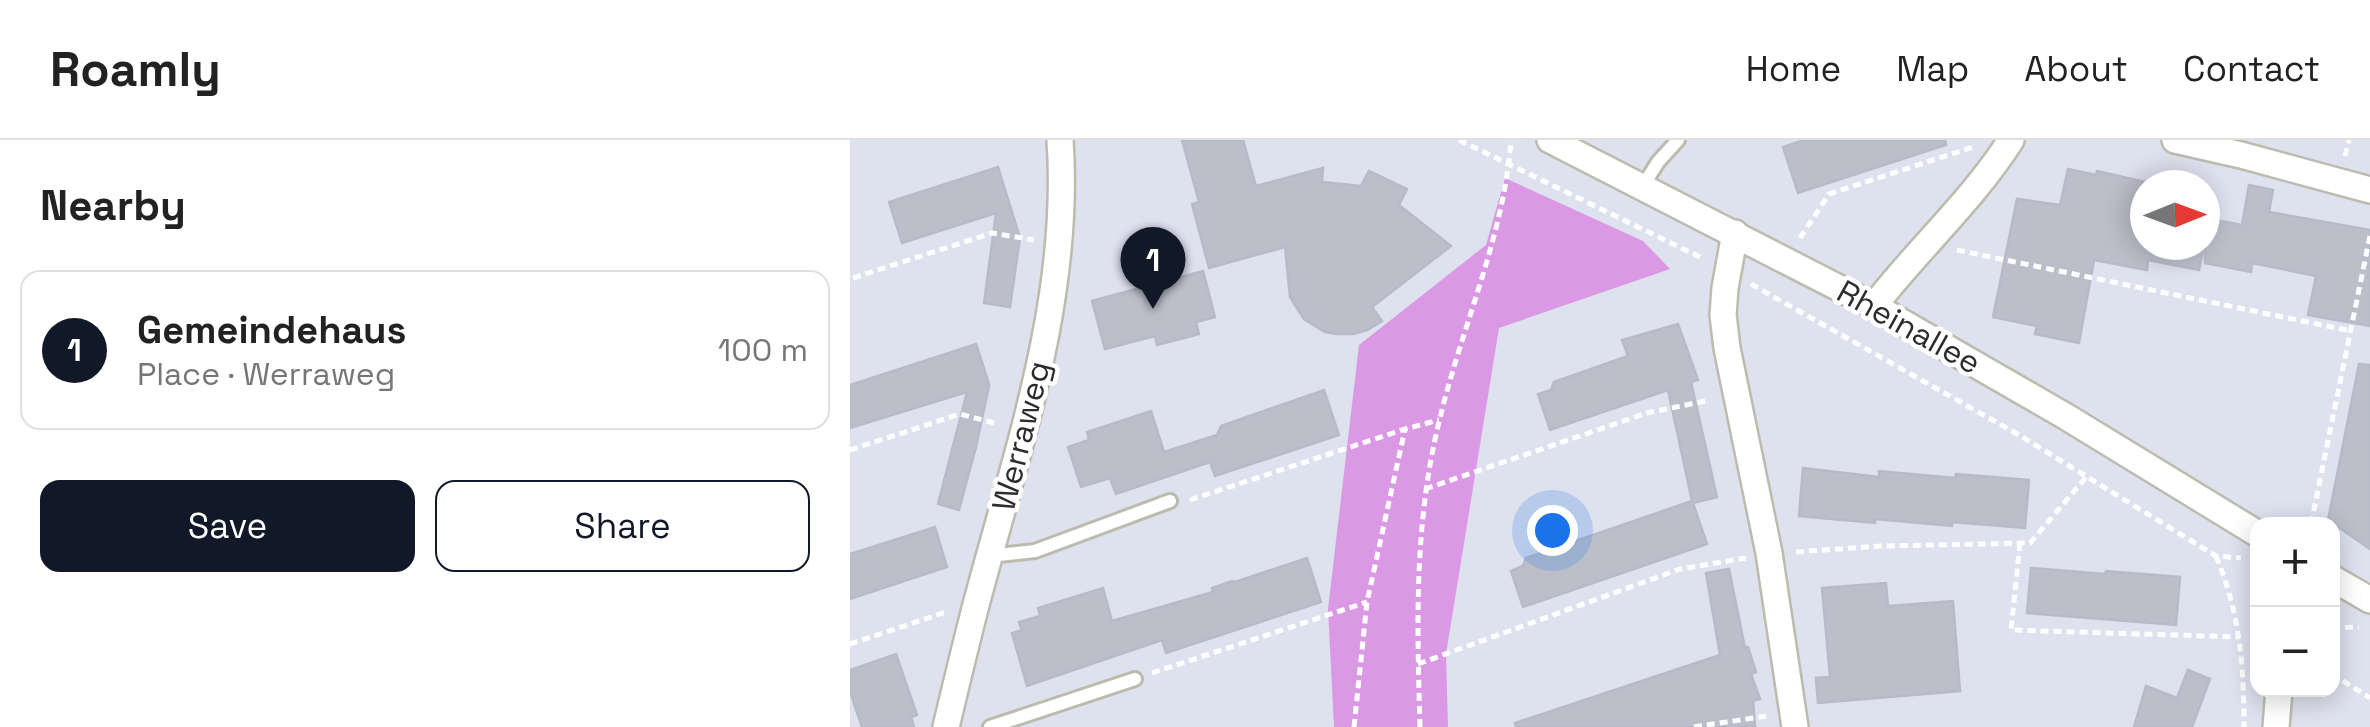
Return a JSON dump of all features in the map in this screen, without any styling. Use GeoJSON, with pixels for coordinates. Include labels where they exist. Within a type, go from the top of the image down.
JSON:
{"type":"FeatureCollection","features":[{"type":"Feature","properties":{"kind":"street","name":"Werraweg"},"geometry":{"type":"LineString","coordinates":[[946,727],[1041,359],[1057,244],[1060,140]]}},
{"type":"Feature","properties":{"kind":"street","name":"Rheinallee"},"geometry":{"type":"LineString","coordinates":[[1550,140],[1874,306],[2250,529]]}},
{"type":"Feature","properties":{"kind":"street"},"geometry":{"type":"LineString","coordinates":[[1874,306],[1972,194],[2011,140]]}},
{"type":"Feature","properties":{"kind":"street"},"geometry":{"type":"LineString","coordinates":[[2174,140],[2370,190]]}},
{"type":"Feature","properties":{"kind":"street"},"geometry":{"type":"LineString","coordinates":[[1734,232],[1723,316],[1726,348],[1770,554],[1794,720]]}},
{"type":"Feature","properties":{"kind":"street"},"geometry":{"type":"LineString","coordinates":[[2340,583],[2370,600]]}},
{"type":"Feature","properties":{"kind":"street"},"geometry":{"type":"LineString","coordinates":[[2276,727],[2278,697]]}},
{"type":"Feature","properties":{"kind":"lane"},"geometry":{"type":"LineString","coordinates":[[1643,186],[1678,140]]}},
{"type":"Feature","properties":{"kind":"lane"},"geometry":{"type":"LineString","coordinates":[[990,556],[1035,550],[1170,500]]}},
{"type":"Feature","properties":{"kind":"lane"},"geometry":{"type":"LineString","coordinates":[[990,727],[1135,678]]}},
{"type":"Feature","properties":{"kind":"path"},"geometry":{"type":"LineString","coordinates":[[1458,140],[1728,271],[2019,435],[2216,556],[2245,558]]}},
{"type":"Feature","properties":{"kind":"path"},"geometry":{"type":"LineString","coordinates":[[1420,727],[1417,585],[1425,489],[1439,420],[1500,214],[1511,140]]}},
{"type":"Feature","properties":{"kind":"path"},"geometry":{"type":"LineString","coordinates":[[1800,238],[1829,194],[1977,146]]}},
{"type":"Feature","properties":{"kind":"path"},"geometry":{"type":"LineString","coordinates":[[853,278],[992,232],[1057,244]]}},
{"type":"Feature","properties":{"kind":"path"},"geometry":{"type":"LineString","coordinates":[[2312,517],[2370,236]]}},
{"type":"Feature","properties":{"kind":"path"},"geometry":{"type":"LineString","coordinates":[[1933,238],[1958,250],[2351,330]]}},
{"type":"Feature","properties":{"kind":"path"},"geometry":{"type":"LineString","coordinates":[[1425,489],[1647,413],[1737,394]]}},
{"type":"Feature","properties":{"kind":"path"},"geometry":{"type":"LineString","coordinates":[[850,450],[960,414],[1024,432]]}},
{"type":"Feature","properties":{"kind":"path"},"geometry":{"type":"LineString","coordinates":[[1170,500],[1183,502],[1439,420]]}},
{"type":"Feature","properties":{"kind":"path"},"geometry":{"type":"LineString","coordinates":[[1354,727],[1367,602],[1404,429]]}},
{"type":"Feature","properties":{"kind":"path"},"geometry":{"type":"LineString","coordinates":[[2020,543],[2011,630],[2240,638]]}},
{"type":"Feature","properties":{"kind":"path"},"geometry":{"type":"LineString","coordinates":[[2216,556],[2230,590],[2240,638],[2244,727]]}},
{"type":"Feature","properties":{"kind":"path"},"geometry":{"type":"LineString","coordinates":[[850,644],[977,602]]}},
{"type":"Feature","properties":{"kind":"path"},"geometry":{"type":"LineString","coordinates":[[1135,678],[1367,602]]}},
{"type":"Feature","properties":{"kind":"path"},"geometry":{"type":"LineString","coordinates":[[2340,627],[2369,628]]}},
{"type":"Feature","properties":{"kind":"path"},"geometry":{"type":"LineString","coordinates":[[2340,679],[2370,698]]}},
{"type":"Feature","properties":{"kind":"path"},"geometry":{"type":"LineString","coordinates":[[1694,727],[1794,720]]}},
{"type":"Feature","properties":{"kind":"shaded area"},"geometry":{"type":"Polygon","coordinates":[[[1505,178],[1643,241],[1670,269],[1499,328],[1446,654],[1448,727],[1334,727],[1328,609],[1359,345],[1486,245],[1505,178]]]}},
{"type":"Feature","properties":{"kind":"building"},"geometry":{"type":"Polygon","coordinates":[[[1182,140],[1243,140],[1256,186],[1323,168],[1322,182],[1361,186],[1369,171],[1407,189],[1399,205],[1451,246],[1372,307],[1382,321],[1353,334],[1325,332],[1304,319],[1290,297],[1285,247],[1209,268],[1192,204],[1199,202],[1182,140]]]}},
{"type":"Feature","properties":{"kind":"building"},"geometry":{"type":"Polygon","coordinates":[[[1804,140],[1945,140],[1946,145],[1798,193],[1783,147],[1804,140]]]}},
{"type":"Feature","properties":{"kind":"building"},"geometry":{"type":"Polygon","coordinates":[[[998,167],[1020,238],[1010,307],[984,303],[996,213],[902,243],[889,202],[998,167]]]}},
{"type":"Feature","properties":{"kind":"building"},"geometry":{"type":"Polygon","coordinates":[[[2068,169],[2130,179],[2130,260],[2148,260],[2147,270],[2094,260],[2079,343],[2035,334],[2037,326],[1993,317],[2017,199],[2060,205],[2068,169]]]}},
{"type":"Feature","properties":{"kind":"building"},"geometry":{"type":"Polygon","coordinates":[[[2249,185],[2273,190],[2269,212],[2370,230],[2370,326],[2308,315],[2316,276],[2252,263],[2251,272],[2205,263],[2220,260],[2220,221],[2242,225],[2249,185]]]}},
{"type":"Feature","properties":{"kind":"building"},"geometry":{"type":"Polygon","coordinates":[[[2148,260],[2201,260],[2199,270],[2148,260]]]}},
{"type":"Feature","properties":{"kind":"building"},"geometry":{"type":"Polygon","coordinates":[[[1203,271],[1215,317],[1196,322],[1199,334],[1157,345],[1155,336],[1105,349],[1092,301],[1203,271]]]}},
{"type":"Feature","properties":{"kind":"building"},"geometry":{"type":"Polygon","coordinates":[[[1678,324],[1698,380],[1691,382],[1717,497],[1693,503],[1707,544],[1523,607],[1511,571],[1523,566],[1526,558],[1692,501],[1668,390],[1550,430],[1538,394],[1551,390],[1554,382],[1628,356],[1622,340],[1678,324]]]}},
{"type":"Feature","properties":{"kind":"building"},"geometry":{"type":"Polygon","coordinates":[[[976,344],[989,386],[959,510],[938,504],[967,392],[850,428],[850,385],[976,344]]]}},
{"type":"Feature","properties":{"kind":"building"},"geometry":{"type":"Polygon","coordinates":[[[2359,364],[2370,365],[2370,549],[2340,528],[2340,517],[2329,517],[2359,364]]]}},
{"type":"Feature","properties":{"kind":"building"},"geometry":{"type":"Polygon","coordinates":[[[1324,390],[1339,435],[1215,476],[1210,462],[1116,494],[1110,478],[1081,487],[1068,447],[1089,440],[1087,432],[1151,411],[1164,452],[1217,435],[1221,426],[1324,390]]]}},
{"type":"Feature","properties":{"kind":"building"},"geometry":{"type":"Polygon","coordinates":[[[1803,468],[1879,477],[1879,471],[2029,480],[2025,528],[1799,516],[1803,468]]]}},
{"type":"Feature","properties":{"kind":"building"},"geometry":{"type":"Polygon","coordinates":[[[935,527],[947,567],[850,599],[850,554],[935,527]]]}},
{"type":"Feature","properties":{"kind":"building"},"geometry":{"type":"Polygon","coordinates":[[[1307,558],[1321,602],[1166,653],[1162,640],[1027,686],[1012,633],[1022,630],[1019,622],[1040,616],[1038,608],[1103,588],[1112,621],[1213,592],[1212,588],[1307,558]]]}},
{"type":"Feature","properties":{"kind":"building"},"geometry":{"type":"Polygon","coordinates":[[[2031,568],[2180,577],[2176,625],[2027,613],[2031,568]]]}},
{"type":"Feature","properties":{"kind":"building"},"geometry":{"type":"Polygon","coordinates":[[[1729,569],[1745,648],[1748,647],[1756,672],[1751,674],[1760,699],[1753,701],[1755,727],[1516,727],[1515,723],[1720,655],[1706,573],[1729,569]]]}},
{"type":"Feature","properties":{"kind":"building"},"geometry":{"type":"Polygon","coordinates":[[[1886,583],[1888,606],[1953,601],[1960,691],[1818,703],[1816,678],[1830,677],[1822,588],[1886,583]]]}},
{"type":"Feature","properties":{"kind":"building"},"geometry":{"type":"Polygon","coordinates":[[[896,654],[917,715],[911,717],[914,727],[862,727],[850,692],[850,670],[896,654]]]}},
{"type":"Feature","properties":{"kind":"building"},"geometry":{"type":"Polygon","coordinates":[[[2188,670],[2210,679],[2192,727],[2134,727],[2146,686],[2177,698],[2188,670]]]}},
{"type":"Feature","properties":{"kind":"place","name":"Gemeindehaus"},"geometry":{"type":"Point","coordinates":[1153,309]}}]}
